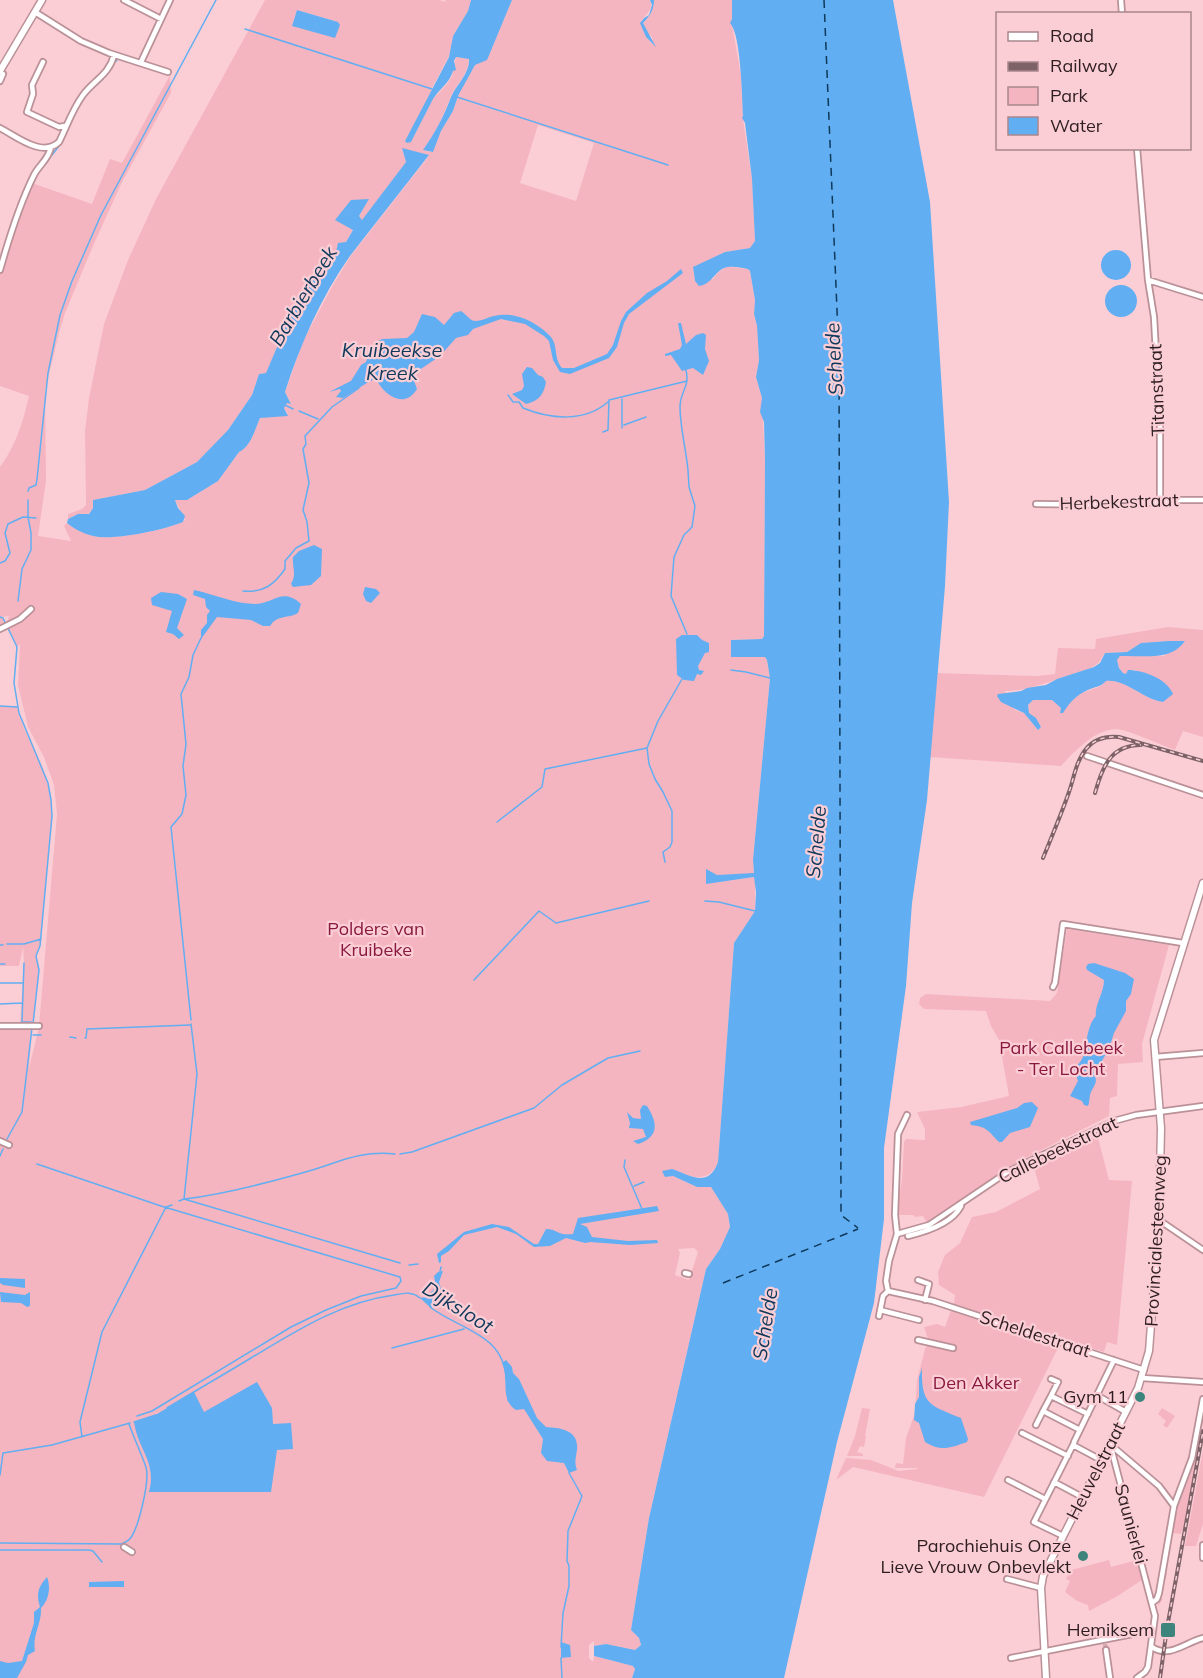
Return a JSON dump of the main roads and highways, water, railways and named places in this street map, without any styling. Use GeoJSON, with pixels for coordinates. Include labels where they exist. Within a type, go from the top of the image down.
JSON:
{"type":"FeatureCollection","features":[{"type":"Feature","properties":{"kind":"main road"},"geometry":{"type":"LineString","coordinates":[[2,73],[42,0]]}},
{"type":"Feature","properties":{"kind":"main road","name":"Provincialesteenweg"},"geometry":{"type":"LineString","coordinates":[[1144,1370],[1149,1351],[1159,1220],[1160,1111],[1154,1040],[1203,883]]}},
{"type":"Feature","properties":{"kind":"main road","name":"Heuvelstraat"},"geometry":{"type":"LineString","coordinates":[[1046,1678],[1041,1588],[1046,1568],[1084,1498],[1144,1370]]}},
{"type":"Feature","properties":{"kind":"water"},"geometry":{"type":"Polygon","coordinates":[[[471,0],[512,0],[487,60],[475,65],[441,131],[433,152],[423,150],[465,74],[469,59],[456,57],[454,61],[456,70],[433,99],[411,142],[405,141],[449,57],[453,36],[468,11],[471,0]]]}},
{"type":"Feature","properties":{"kind":"water"},"geometry":{"type":"Polygon","coordinates":[[[650,0],[654,0],[652,10],[650,15],[643,23],[656,47],[646,37],[640,23],[649,15],[652,5],[650,0]]]}},
{"type":"Feature","properties":{"kind":"water","name":"Schelde"},"geometry":{"type":"Polygon","coordinates":[[[732,0],[893,0],[930,202],[949,502],[945,586],[927,800],[912,903],[906,986],[884,1148],[884,1219],[874,1303],[837,1442],[784,1678],[632,1678],[635,1669],[633,1666],[594,1656],[594,1646],[606,1644],[635,1650],[641,1645],[639,1638],[631,1630],[649,1518],[706,1269],[720,1249],[730,1227],[728,1214],[711,1187],[697,1187],[673,1176],[665,1177],[662,1171],[672,1169],[692,1177],[704,1178],[714,1170],[718,1162],[734,943],[755,911],[756,892],[754,877],[706,884],[706,869],[717,875],[754,873],[753,860],[770,678],[765,657],[731,657],[731,640],[762,639],[764,636],[764,422],[760,412],[762,398],[756,377],[759,360],[754,314],[755,300],[750,271],[735,267],[724,268],[704,285],[699,286],[695,281],[693,267],[725,252],[750,248],[755,241],[752,179],[745,123],[742,118],[739,52],[734,29],[730,23],[732,0]]]}},
{"type":"Feature","properties":{"kind":"water"},"geometry":{"type":"Polygon","coordinates":[[[297,10],[338,22],[340,25],[335,38],[292,26],[297,10]]]}},
{"type":"Feature","properties":{"kind":"water"},"geometry":{"type":"Polygon","coordinates":[[[402,148],[429,155],[350,256],[321,305],[297,357],[285,392],[291,404],[287,403],[284,408],[288,416],[260,418],[250,442],[239,452],[218,481],[187,500],[175,500],[185,516],[183,522],[138,534],[113,537],[83,533],[67,523],[68,519],[78,514],[89,514],[93,508],[93,500],[145,490],[197,462],[228,430],[252,395],[259,374],[266,373],[297,300],[303,296],[329,254],[336,252],[338,243],[346,242],[353,230],[335,220],[351,200],[369,199],[359,216],[362,220],[406,162],[402,148]]]}},
{"type":"Feature","properties":{"kind":"water"},"geometry":{"type":"Polygon","coordinates":[[[1116,250],[1127,254],[1131,265],[1127,276],[1116,280],[1105,276],[1101,265],[1105,254],[1116,250]]]}},
{"type":"Feature","properties":{"kind":"water","name":"Kruibeekse Kreek"},"geometry":{"type":"Polygon","coordinates":[[[681,269],[683,273],[629,314],[617,347],[609,358],[570,374],[560,372],[553,360],[549,341],[544,336],[525,324],[501,319],[473,329],[468,335],[456,338],[440,356],[412,375],[417,389],[406,399],[389,395],[376,379],[343,398],[336,397],[340,389],[329,392],[351,381],[361,365],[366,362],[370,349],[375,343],[382,339],[407,338],[414,332],[422,314],[435,317],[444,325],[454,313],[461,311],[474,321],[501,315],[523,318],[537,325],[552,339],[562,368],[574,368],[607,354],[626,312],[647,293],[681,269]]]}},
{"type":"Feature","properties":{"kind":"water"},"geometry":{"type":"Polygon","coordinates":[[[1121,285],[1133,289],[1137,301],[1133,313],[1121,317],[1109,313],[1105,301],[1109,289],[1121,285]]]}},
{"type":"Feature","properties":{"kind":"water"},"geometry":{"type":"Polygon","coordinates":[[[678,323],[681,323],[686,344],[696,335],[703,333],[706,335],[705,349],[709,361],[703,375],[693,368],[682,371],[671,355],[665,356],[665,354],[680,349],[682,345],[678,323]]]}},
{"type":"Feature","properties":{"kind":"water"},"geometry":{"type":"Polygon","coordinates":[[[527,367],[532,368],[546,382],[540,396],[526,404],[512,394],[522,390],[524,386],[522,374],[527,367]]]}},
{"type":"Feature","properties":{"kind":"water"},"geometry":{"type":"Polygon","coordinates":[[[314,545],[322,549],[321,576],[311,585],[293,587],[291,584],[294,574],[293,557],[299,551],[314,545]]]}},
{"type":"Feature","properties":{"kind":"water"},"geometry":{"type":"Polygon","coordinates":[[[365,587],[376,589],[380,593],[371,603],[366,601],[363,594],[365,587]]]}},
{"type":"Feature","properties":{"kind":"water"},"geometry":{"type":"Polygon","coordinates":[[[194,590],[248,604],[262,603],[284,596],[295,599],[301,604],[298,613],[278,619],[270,626],[263,626],[251,620],[217,617],[201,639],[201,630],[207,623],[207,615],[210,611],[206,607],[205,599],[193,595],[194,590]]]}},
{"type":"Feature","properties":{"kind":"water"},"geometry":{"type":"Polygon","coordinates":[[[161,592],[178,594],[187,599],[177,628],[184,635],[179,639],[166,632],[172,611],[152,605],[151,598],[161,592]]]}},
{"type":"Feature","properties":{"kind":"water"},"geometry":{"type":"Polygon","coordinates":[[[682,635],[697,635],[709,643],[709,652],[705,653],[698,666],[699,670],[704,671],[701,675],[697,674],[694,681],[684,680],[677,675],[676,639],[682,635]]]}},
{"type":"Feature","properties":{"kind":"water"},"geometry":{"type":"Polygon","coordinates":[[[1185,641],[1179,648],[1164,655],[1120,656],[1117,660],[1123,673],[1126,674],[1128,670],[1141,672],[1154,676],[1166,684],[1173,694],[1163,702],[1120,683],[1106,681],[1080,695],[1063,713],[1060,713],[1061,708],[1052,700],[1033,700],[1028,705],[1029,713],[1036,718],[1041,727],[1038,730],[1024,713],[1001,702],[997,696],[1046,685],[1094,667],[1100,663],[1105,653],[1127,652],[1141,643],[1185,641]]]}},
{"type":"Feature","properties":{"kind":"water"},"geometry":{"type":"Polygon","coordinates":[[[1094,963],[1125,973],[1134,979],[1131,994],[1126,1001],[1126,1011],[1114,1033],[1109,1049],[1094,1074],[1096,1081],[1088,1106],[1070,1096],[1078,1081],[1074,1069],[1083,1057],[1089,1030],[1096,1016],[1096,1008],[1104,985],[1104,980],[1087,970],[1088,964],[1094,963]]]}},
{"type":"Feature","properties":{"kind":"water"},"geometry":{"type":"Polygon","coordinates":[[[1032,1102],[1038,1108],[1030,1127],[1010,1133],[1002,1142],[999,1142],[984,1128],[971,1125],[970,1122],[1032,1102]]]}},
{"type":"Feature","properties":{"kind":"water"},"geometry":{"type":"Polygon","coordinates":[[[643,1105],[647,1106],[651,1112],[655,1124],[650,1138],[638,1144],[633,1141],[646,1137],[643,1129],[629,1128],[627,1112],[633,1118],[641,1119],[640,1110],[643,1105]]]}},
{"type":"Feature","properties":{"kind":"water"},"geometry":{"type":"Polygon","coordinates":[[[657,1206],[659,1211],[580,1224],[587,1227],[592,1237],[628,1241],[657,1240],[658,1243],[630,1245],[585,1243],[566,1238],[550,1246],[534,1247],[516,1234],[497,1227],[464,1235],[441,1256],[439,1263],[437,1254],[464,1232],[492,1224],[509,1227],[534,1244],[538,1244],[546,1229],[573,1234],[578,1218],[657,1206]]]}},
{"type":"Feature","properties":{"kind":"water"},"geometry":{"type":"Polygon","coordinates":[[[443,1271],[439,1282],[444,1299],[432,1304],[432,1309],[420,1298],[426,1297],[436,1287],[434,1276],[443,1271]]]}},
{"type":"Feature","properties":{"kind":"water"},"geometry":{"type":"Polygon","coordinates":[[[0,1278],[25,1279],[25,1288],[3,1285],[0,1283],[0,1278]]]}},
{"type":"Feature","properties":{"kind":"water"},"geometry":{"type":"Polygon","coordinates":[[[0,1292],[25,1295],[30,1292],[30,1306],[1,1302],[0,1292]]]}},
{"type":"Feature","properties":{"kind":"water"},"geometry":{"type":"Polygon","coordinates":[[[506,1360],[519,1379],[537,1418],[546,1427],[563,1429],[575,1438],[577,1470],[569,1473],[564,1463],[547,1461],[541,1453],[543,1439],[524,1409],[516,1410],[506,1395],[502,1363],[506,1360]]]}},
{"type":"Feature","properties":{"kind":"water"},"geometry":{"type":"Polygon","coordinates":[[[922,1368],[923,1390],[926,1397],[935,1406],[961,1418],[967,1442],[946,1448],[925,1442],[919,1423],[914,1420],[922,1368]]]}},
{"type":"Feature","properties":{"kind":"water"},"geometry":{"type":"Polygon","coordinates":[[[257,1382],[272,1408],[273,1424],[291,1423],[293,1449],[277,1450],[271,1492],[149,1492],[151,1472],[134,1422],[157,1414],[194,1392],[204,1412],[257,1382]]]}},
{"type":"Feature","properties":{"kind":"water"},"geometry":{"type":"Polygon","coordinates":[[[47,1577],[48,1593],[41,1608],[34,1645],[35,1651],[28,1655],[17,1678],[0,1678],[0,1661],[8,1663],[22,1661],[34,1623],[34,1612],[40,1607],[39,1591],[47,1577]]]}},
{"type":"Feature","properties":{"kind":"water"},"geometry":{"type":"Polygon","coordinates":[[[124,1581],[124,1587],[89,1587],[89,1582],[124,1581]]]}},
{"type":"Feature","properties":{"kind":"water"},"geometry":{"type":"Polygon","coordinates":[[[561,1642],[570,1645],[571,1657],[561,1658],[561,1642]]]}},
{"type":"Feature","properties":{"kind":"waterway"},"geometry":{"type":"LineString","coordinates":[[28,491],[36,485],[48,373],[60,315],[72,281],[101,215],[216,0]]}},
{"type":"Feature","properties":{"kind":"waterway"},"geometry":{"type":"LineString","coordinates":[[245,29],[432,89]]}},
{"type":"Feature","properties":{"kind":"waterway"},"geometry":{"type":"LineString","coordinates":[[112,65],[119,58]]}},
{"type":"Feature","properties":{"kind":"waterway"},"geometry":{"type":"LineString","coordinates":[[105,76],[110,69]]}},
{"type":"Feature","properties":{"kind":"waterway"},"geometry":{"type":"LineString","coordinates":[[80,105],[86,94],[103,79]]}},
{"type":"Feature","properties":{"kind":"waterway"},"geometry":{"type":"LineString","coordinates":[[457,97],[668,165]]}},
{"type":"Feature","properties":{"kind":"waterway"},"geometry":{"type":"LineString","coordinates":[[52,155],[62,142],[78,107]]}},
{"type":"Feature","properties":{"kind":"waterway"},"geometry":{"type":"LineString","coordinates":[[686,370],[687,381],[680,402],[680,415],[689,487],[695,506],[692,527],[684,535],[674,557],[671,596],[687,634]]}},
{"type":"Feature","properties":{"kind":"waterway"},"geometry":{"type":"LineString","coordinates":[[603,432],[608,430],[609,400],[687,381]]}},
{"type":"Feature","properties":{"kind":"waterway","name":"Barbierbeek"},"geometry":{"type":"LineString","coordinates":[[243,591],[256,591],[272,584],[285,569],[285,561],[296,548],[309,541],[303,510],[309,483],[303,449],[306,444],[305,436],[332,407],[359,388]]}},
{"type":"Feature","properties":{"kind":"waterway"},"geometry":{"type":"LineString","coordinates":[[508,395],[513,402],[519,402],[523,408],[533,412],[567,417],[589,413],[609,401]]}},
{"type":"Feature","properties":{"kind":"waterway"},"geometry":{"type":"LineString","coordinates":[[622,399],[622,428]]}},
{"type":"Feature","properties":{"kind":"waterway"},"geometry":{"type":"LineString","coordinates":[[285,405],[293,409]]}},
{"type":"Feature","properties":{"kind":"waterway"},"geometry":{"type":"LineString","coordinates":[[299,411],[318,419]]}},
{"type":"Feature","properties":{"kind":"waterway"},"geometry":{"type":"LineString","coordinates":[[624,425],[646,417]]}},
{"type":"Feature","properties":{"kind":"waterway"},"geometry":{"type":"LineString","coordinates":[[18,601],[22,569],[31,550],[28,500]]}},
{"type":"Feature","properties":{"kind":"waterway","name":"Barbierbeek"},"geometry":{"type":"LineString","coordinates":[[0,563],[5,561],[10,553],[5,533],[8,524],[23,517],[36,518]]}},
{"type":"Feature","properties":{"kind":"waterway"},"geometry":{"type":"LineString","coordinates":[[0,617],[3,618],[17,647],[14,683],[19,713],[48,783],[51,800],[52,816],[40,946],[36,956],[39,970],[33,1024]]}},
{"type":"Feature","properties":{"kind":"waterway"},"geometry":{"type":"LineString","coordinates":[[191,1020],[171,827],[182,814],[186,795],[183,766],[186,744],[181,694],[189,677],[193,655],[201,638]]}},
{"type":"Feature","properties":{"kind":"waterway"},"geometry":{"type":"LineString","coordinates":[[731,670],[770,678]]}},
{"type":"Feature","properties":{"kind":"waterway"},"geometry":{"type":"LineString","coordinates":[[665,862],[663,852],[670,847],[672,842],[672,811],[649,764],[647,748],[658,721],[682,679]]}},
{"type":"Feature","properties":{"kind":"waterway"},"geometry":{"type":"LineString","coordinates":[[0,706],[17,707]]}},
{"type":"Feature","properties":{"kind":"waterway"},"geometry":{"type":"LineString","coordinates":[[497,822],[542,787],[545,769],[647,748]]}},
{"type":"Feature","properties":{"kind":"waterway"},"geometry":{"type":"LineString","coordinates":[[474,980],[539,911],[556,923],[649,901]]}},
{"type":"Feature","properties":{"kind":"waterway"},"geometry":{"type":"LineString","coordinates":[[705,901],[755,911]]}},
{"type":"Feature","properties":{"kind":"waterway"},"geometry":{"type":"LineString","coordinates":[[7,944],[24,944],[41,939]]}},
{"type":"Feature","properties":{"kind":"waterway"},"geometry":{"type":"LineString","coordinates":[[24,963],[22,1022],[31,1022]]}},
{"type":"Feature","properties":{"kind":"waterway"},"geometry":{"type":"LineString","coordinates":[[0,964],[5,964]]}},
{"type":"Feature","properties":{"kind":"waterway"},"geometry":{"type":"LineString","coordinates":[[0,983],[23,983]]}},
{"type":"Feature","properties":{"kind":"waterway"},"geometry":{"type":"LineString","coordinates":[[0,1004],[22,1003]]}},
{"type":"Feature","properties":{"kind":"waterway"},"geometry":{"type":"LineString","coordinates":[[179,1201],[184,1199],[197,1074],[191,1024]]}},
{"type":"Feature","properties":{"kind":"waterway"},"geometry":{"type":"LineString","coordinates":[[85,1038],[87,1029],[190,1025]]}},
{"type":"Feature","properties":{"kind":"waterway"},"geometry":{"type":"LineString","coordinates":[[7,1139],[22,1112],[32,1028]]}},
{"type":"Feature","properties":{"kind":"waterway"},"geometry":{"type":"LineString","coordinates":[[0,1029],[32,1029]]}},
{"type":"Feature","properties":{"kind":"waterway"},"geometry":{"type":"LineString","coordinates":[[33,1035],[41,1035]]}},
{"type":"Feature","properties":{"kind":"waterway"},"geometry":{"type":"LineString","coordinates":[[70,1037],[76,1038]]}},
{"type":"Feature","properties":{"kind":"waterway"},"geometry":{"type":"LineString","coordinates":[[400,1154],[412,1152],[534,1108],[562,1085],[608,1058],[640,1051]]}},
{"type":"Feature","properties":{"kind":"waterway"},"geometry":{"type":"LineString","coordinates":[[0,1156],[3,1149]]}},
{"type":"Feature","properties":{"kind":"waterway"},"geometry":{"type":"LineString","coordinates":[[185,1199],[258,1185],[358,1156],[395,1154]]}},
{"type":"Feature","properties":{"kind":"waterway"},"geometry":{"type":"LineString","coordinates":[[625,1160],[624,1167],[642,1209]]}},
{"type":"Feature","properties":{"kind":"waterway"},"geometry":{"type":"LineString","coordinates":[[37,1164],[161,1206],[400,1277],[401,1281],[396,1288],[361,1296],[291,1327],[152,1411],[137,1416]]}},
{"type":"Feature","properties":{"kind":"waterway"},"geometry":{"type":"LineString","coordinates":[[634,1186],[644,1182]]}},
{"type":"Feature","properties":{"kind":"waterway"},"geometry":{"type":"LineString","coordinates":[[184,1199],[400,1263]]}},
{"type":"Feature","properties":{"kind":"waterway"},"geometry":{"type":"LineString","coordinates":[[82,1437],[80,1422],[102,1332],[166,1207],[172,1205]]}},
{"type":"Feature","properties":{"kind":"waterway"},"geometry":{"type":"LineString","coordinates":[[409,1265],[418,1264]]}},
{"type":"Feature","properties":{"kind":"waterway"},"geometry":{"type":"LineString","coordinates":[[440,1272],[441,1267]]}},
{"type":"Feature","properties":{"kind":"waterway","name":"Dijksloot"},"geometry":{"type":"LineString","coordinates":[[167,1408],[285,1338],[337,1311],[374,1299],[401,1294],[411,1293],[420,1298]]}},
{"type":"Feature","properties":{"kind":"waterway","name":"Dijksloot"},"geometry":{"type":"LineString","coordinates":[[430,1307],[489,1343],[498,1352],[504,1365],[506,1380]]}},
{"type":"Feature","properties":{"kind":"waterway"},"geometry":{"type":"LineString","coordinates":[[392,1348],[464,1329]]}},
{"type":"Feature","properties":{"kind":"waterway","name":"Dijksloot"},"geometry":{"type":"LineString","coordinates":[[508,1400],[514,1407]]}},
{"type":"Feature","properties":{"kind":"waterway","name":"Dijksloot"},"geometry":{"type":"LineString","coordinates":[[134,1422],[156,1415]]}},
{"type":"Feature","properties":{"kind":"waterway"},"geometry":{"type":"LineString","coordinates":[[0,1475],[3,1453],[52,1445],[130,1423]]}},
{"type":"Feature","properties":{"kind":"waterway"},"geometry":{"type":"LineString","coordinates":[[0,1543],[121,1544],[129,1540],[141,1513],[147,1473],[129,1424]]}},
{"type":"Feature","properties":{"kind":"waterway","name":"Dijksloot"},"geometry":{"type":"LineString","coordinates":[[561,1647],[563,1613],[569,1586],[568,1531],[582,1496],[569,1473]]}},
{"type":"Feature","properties":{"kind":"waterway"},"geometry":{"type":"LineString","coordinates":[[0,1550],[89,1550],[93,1551],[102,1562]]}},
{"type":"Feature","properties":{"kind":"waterway","name":"Dijksloot"},"geometry":{"type":"LineString","coordinates":[[561,1658],[562,1678]]}},
{"type":"Feature","properties":{"kind":"tunnel"},"geometry":{"type":"LineString","coordinates":[[1105,1644],[1106,1650]]}},
{"type":"Feature","properties":{"kind":"railway"},"geometry":{"type":"LineString","coordinates":[[1043,858],[1080,759],[1093,743],[1105,738],[1119,737],[1203,761]]}},
{"type":"Feature","properties":{"kind":"railway"},"geometry":{"type":"LineString","coordinates":[[1095,793],[1104,767],[1109,760],[1122,749],[1141,745]]}},
{"type":"Feature","properties":{"kind":"railway"},"geometry":{"type":"LineString","coordinates":[[1160,1678],[1203,1431]]}},
{"type":"Feature","properties":{"kind":"place","name":"Gym 11"},"geometry":{"type":"Point","coordinates":[1140,1397]}},
{"type":"Feature","properties":{"kind":"place","name":"Parochiehuis Onze Lieve Vrouw Onbevlekt"},"geometry":{"type":"Point","coordinates":[1083,1556]}},
{"type":"Feature","properties":{"kind":"place","name":"Hemiksem"},"geometry":{"type":"Point","coordinates":[1168,1630]}},
{"type":"Feature","properties":{"kind":"park label","name":"Polders van Kruibeke"},"geometry":{"type":"Point","coordinates":[376,939]}},
{"type":"Feature","properties":{"kind":"park label","name":"Park Callebeek - Ter Locht"},"geometry":{"type":"Point","coordinates":[1061,1058]}},
{"type":"Feature","properties":{"kind":"park label","name":"Den Akker"},"geometry":{"type":"Point","coordinates":[976,1383]}}]}
